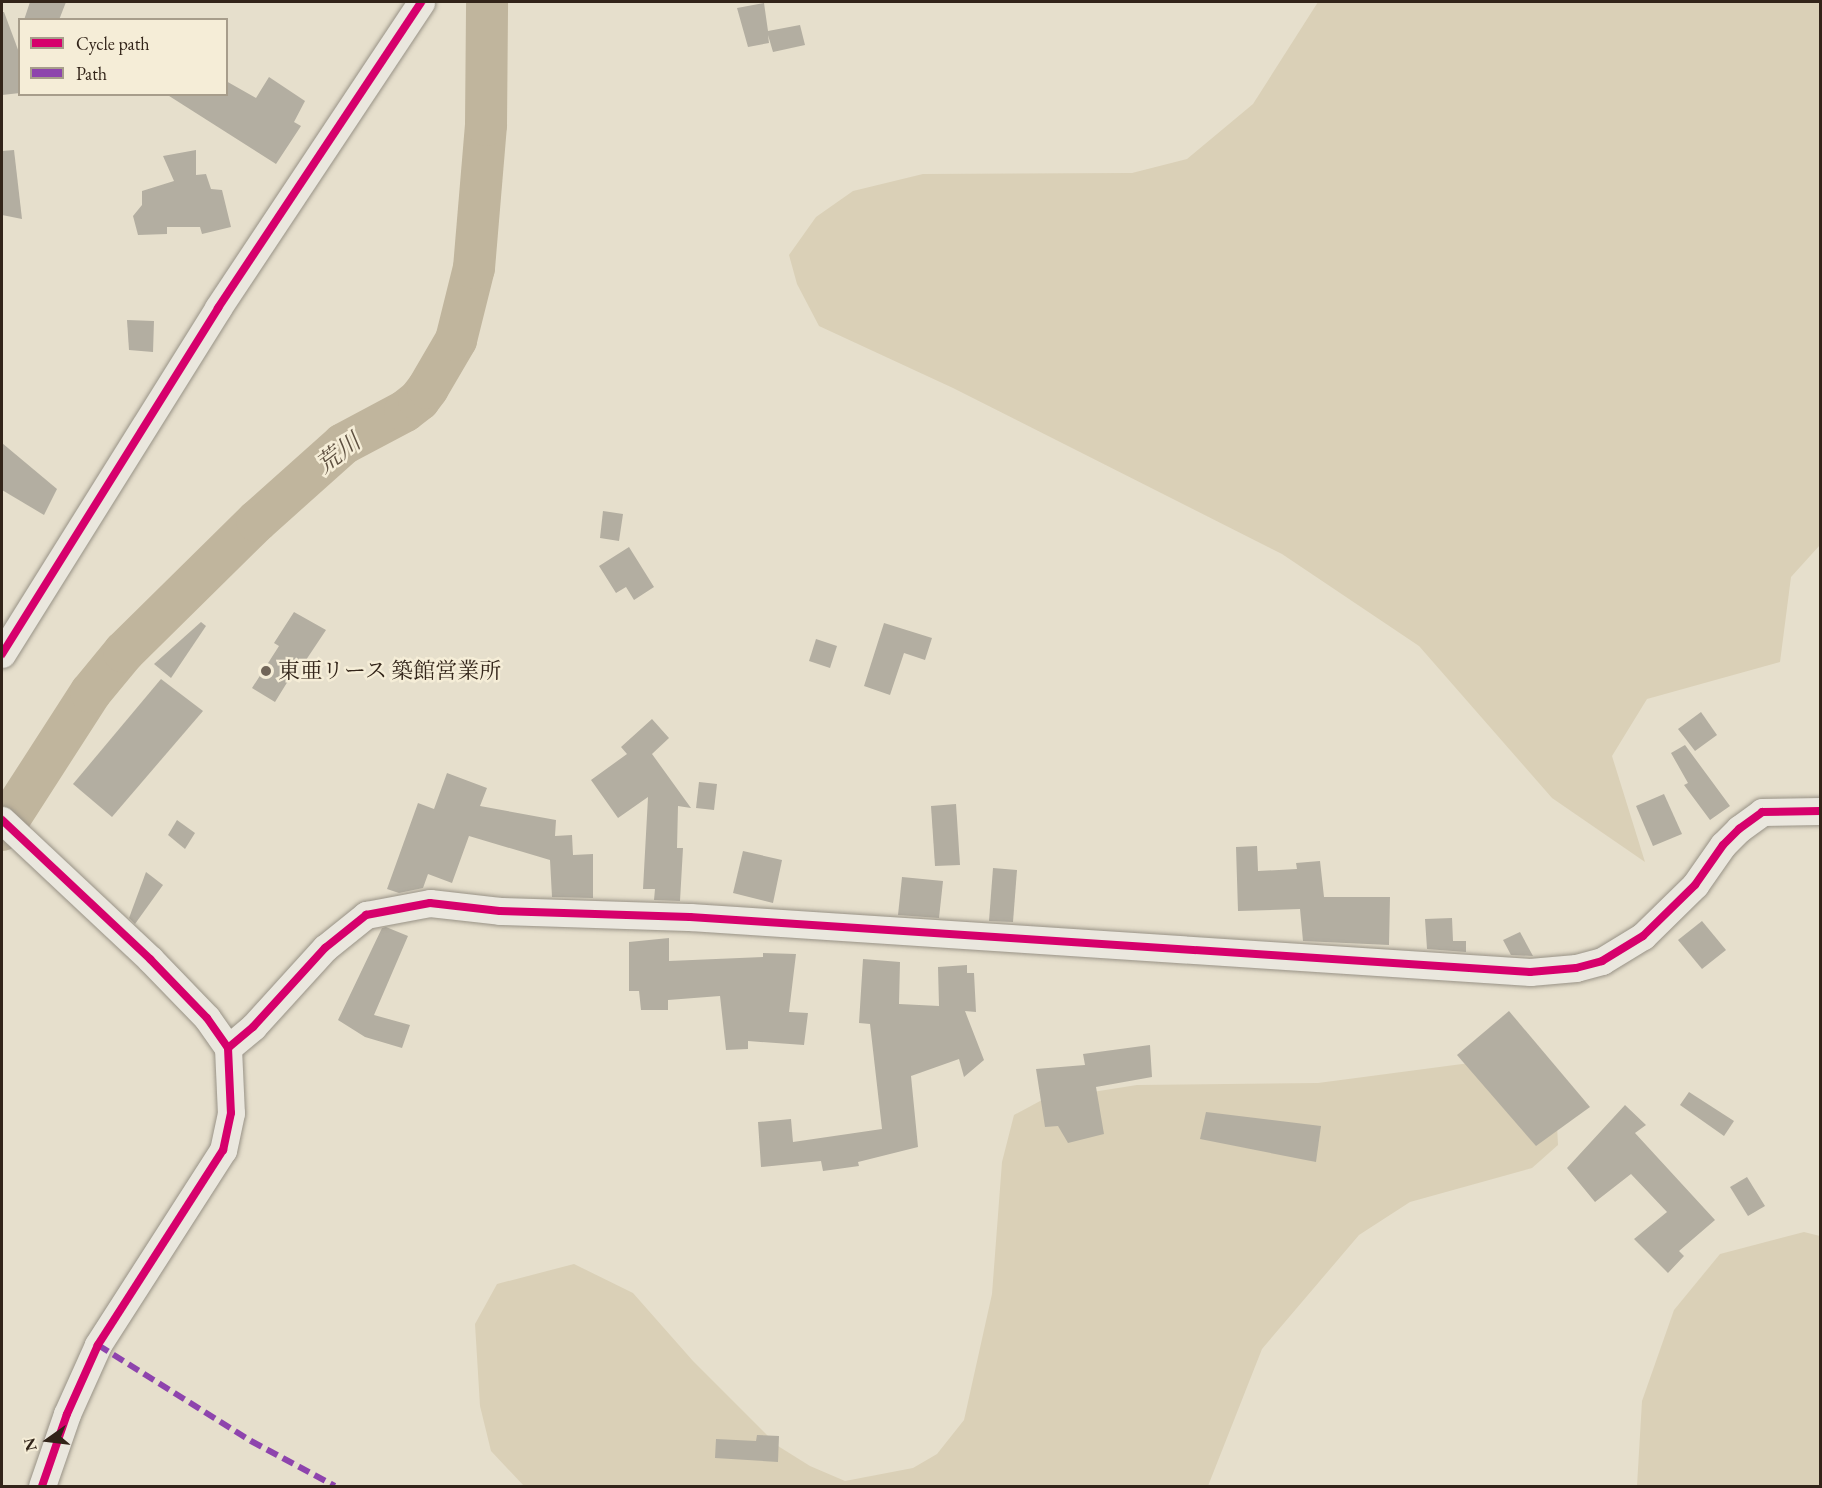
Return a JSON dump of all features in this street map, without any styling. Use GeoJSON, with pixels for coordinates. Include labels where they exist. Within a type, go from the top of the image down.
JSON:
{"type":"FeatureCollection","features":[{"type":"Feature","properties":{"kind":"street"},"geometry":{"type":"LineString","coordinates":[[2,654],[218,308],[421,2]]}},
{"type":"Feature","properties":{"kind":"street"},"geometry":{"type":"LineString","coordinates":[[228,1048],[253,1027],[325,948],[366,915],[430,903],[500,911],[690,917],[1530,972],[1576,968],[1602,961],[1643,936],[1695,885],[1723,845],[1762,812],[1821,811]]}},
{"type":"Feature","properties":{"kind":"street"},"geometry":{"type":"LineString","coordinates":[[2,820],[150,959],[207,1018],[228,1048],[231,1113],[223,1150],[98,1345],[67,1414],[42,1486]]}},
{"type":"Feature","properties":{"kind":"shaded area"},"geometry":{"type":"Polygon","coordinates":[[[1318,2],[1820,2],[1820,545],[1791,577],[1780,662],[1647,699],[1612,756],[1645,862],[1552,798],[1419,646],[1282,554],[953,388],[819,326],[797,284],[789,255],[816,217],[853,191],[923,174],[1132,173],[1187,159],[1253,104],[1318,2]]]}},
{"type":"Feature","properties":{"kind":"shaded area"},"geometry":{"type":"Polygon","coordinates":[[[1485,1061],[1556,1106],[1558,1145],[1532,1168],[1410,1202],[1359,1235],[1262,1349],[1208,1486],[524,1486],[491,1451],[480,1406],[475,1324],[497,1284],[574,1264],[633,1293],[693,1361],[778,1446],[810,1466],[845,1481],[913,1468],[937,1454],[964,1420],[992,1294],[1002,1162],[1014,1115],[1042,1100],[1137,1085],[1318,1083],[1485,1061]]]}},
{"type":"Feature","properties":{"kind":"shaded area"},"geometry":{"type":"Polygon","coordinates":[[[1804,1232],[1820,1236],[1820,1486],[1637,1486],[1642,1401],[1674,1310],[1720,1254],[1804,1232]]]}},
{"type":"Feature","properties":{"kind":"building"},"geometry":{"type":"Polygon","coordinates":[[[30,2],[66,2],[60,18],[25,18],[30,2]]]}},
{"type":"Feature","properties":{"kind":"building"},"geometry":{"type":"Polygon","coordinates":[[[764,3],[768,31],[800,25],[805,45],[773,52],[768,35],[769,43],[748,47],[737,8],[764,3]]]}},
{"type":"Feature","properties":{"kind":"building"},"geometry":{"type":"Polygon","coordinates":[[[2,12],[4,12],[18,50],[18,93],[2,95],[2,12]]]}},
{"type":"Feature","properties":{"kind":"building"},"geometry":{"type":"Polygon","coordinates":[[[269,77],[305,101],[294,122],[301,126],[276,164],[169,96],[228,96],[228,82],[256,98],[269,77]]]}},
{"type":"Feature","properties":{"kind":"building"},"geometry":{"type":"Polygon","coordinates":[[[14,150],[22,219],[2,215],[2,151],[14,150]]]}},
{"type":"Feature","properties":{"kind":"building"},"geometry":{"type":"Polygon","coordinates":[[[196,150],[196,175],[206,174],[211,189],[222,190],[231,227],[202,234],[200,227],[167,227],[167,234],[138,235],[133,216],[142,205],[142,191],[174,181],[163,156],[196,150]]]}},
{"type":"Feature","properties":{"kind":"building"},"geometry":{"type":"Polygon","coordinates":[[[127,320],[154,321],[153,352],[129,350],[127,320]]]}},
{"type":"Feature","properties":{"kind":"building"},"geometry":{"type":"Polygon","coordinates":[[[2,443],[57,489],[44,515],[2,490],[2,443]]]}},
{"type":"Feature","properties":{"kind":"building"},"geometry":{"type":"Polygon","coordinates":[[[603,511],[623,514],[619,541],[600,538],[603,511]]]}},
{"type":"Feature","properties":{"kind":"building"},"geometry":{"type":"Polygon","coordinates":[[[629,547],[654,587],[634,600],[626,587],[616,593],[599,566],[629,547]]]}},
{"type":"Feature","properties":{"kind":"building"},"geometry":{"type":"Polygon","coordinates":[[[294,612],[326,630],[304,663],[301,660],[275,702],[252,688],[279,646],[274,643],[294,612]]]}},
{"type":"Feature","properties":{"kind":"building"},"geometry":{"type":"Polygon","coordinates":[[[201,622],[206,626],[171,678],[154,664],[201,622]]]}},
{"type":"Feature","properties":{"kind":"building"},"geometry":{"type":"Polygon","coordinates":[[[884,623],[932,638],[925,660],[904,653],[890,695],[864,686],[884,623]]]}},
{"type":"Feature","properties":{"kind":"building"},"geometry":{"type":"Polygon","coordinates":[[[816,639],[837,646],[830,668],[809,661],[816,639]]]}},
{"type":"Feature","properties":{"kind":"building"},"geometry":{"type":"Polygon","coordinates":[[[161,679],[203,711],[112,817],[73,784],[161,679]]]}},
{"type":"Feature","properties":{"kind":"building"},"geometry":{"type":"Polygon","coordinates":[[[1701,712],[1717,735],[1695,751],[1678,729],[1701,712]]]}},
{"type":"Feature","properties":{"kind":"building"},"geometry":{"type":"Polygon","coordinates":[[[652,719],[669,738],[652,754],[691,808],[678,806],[677,848],[683,848],[680,901],[654,900],[655,889],[643,889],[648,797],[618,818],[591,780],[627,754],[621,747],[652,719]]]}},
{"type":"Feature","properties":{"kind":"building"},"geometry":{"type":"Polygon","coordinates":[[[1685,745],[1730,806],[1710,820],[1684,785],[1688,783],[1671,753],[1685,745]]]}},
{"type":"Feature","properties":{"kind":"building"},"geometry":{"type":"Polygon","coordinates":[[[447,773],[487,788],[480,806],[556,820],[555,836],[572,835],[573,855],[593,854],[593,898],[552,897],[550,860],[469,836],[452,883],[428,874],[423,888],[399,893],[387,889],[418,803],[434,809],[447,773]]]}},
{"type":"Feature","properties":{"kind":"building"},"geometry":{"type":"Polygon","coordinates":[[[699,782],[717,784],[714,810],[696,808],[699,782]]]}},
{"type":"Feature","properties":{"kind":"building"},"geometry":{"type":"Polygon","coordinates":[[[1664,794],[1682,834],[1653,846],[1636,806],[1664,794]]]}},
{"type":"Feature","properties":{"kind":"building"},"geometry":{"type":"Polygon","coordinates":[[[956,804],[960,865],[935,866],[931,806],[956,804]]]}},
{"type":"Feature","properties":{"kind":"building"},"geometry":{"type":"Polygon","coordinates":[[[177,820],[195,833],[185,849],[168,835],[177,820]]]}},
{"type":"Feature","properties":{"kind":"building"},"geometry":{"type":"Polygon","coordinates":[[[1257,846],[1258,871],[1297,869],[1296,863],[1320,861],[1324,897],[1390,897],[1389,945],[1303,941],[1300,909],[1238,911],[1236,847],[1257,846]]]}},
{"type":"Feature","properties":{"kind":"building"},"geometry":{"type":"Polygon","coordinates":[[[743,851],[782,860],[773,903],[733,893],[743,851]]]}},
{"type":"Feature","properties":{"kind":"building"},"geometry":{"type":"Polygon","coordinates":[[[993,868],[1017,870],[1013,922],[989,921],[993,868]]]}},
{"type":"Feature","properties":{"kind":"building"},"geometry":{"type":"Polygon","coordinates":[[[146,872],[163,885],[135,924],[129,918],[146,872]]]}},
{"type":"Feature","properties":{"kind":"building"},"geometry":{"type":"Polygon","coordinates":[[[902,877],[943,881],[939,918],[898,915],[902,877]]]}},
{"type":"Feature","properties":{"kind":"building"},"geometry":{"type":"Polygon","coordinates":[[[1452,918],[1453,941],[1466,941],[1466,952],[1427,949],[1425,919],[1452,918]]]}},
{"type":"Feature","properties":{"kind":"building"},"geometry":{"type":"Polygon","coordinates":[[[1702,921],[1726,950],[1702,969],[1678,940],[1702,921]]]}},
{"type":"Feature","properties":{"kind":"building"},"geometry":{"type":"Polygon","coordinates":[[[386,927],[408,936],[374,1015],[410,1025],[402,1048],[365,1037],[338,1020],[382,928],[386,927]]]}},
{"type":"Feature","properties":{"kind":"building"},"geometry":{"type":"Polygon","coordinates":[[[1520,932],[1533,956],[1511,955],[1503,940],[1520,932]]]}},
{"type":"Feature","properties":{"kind":"building"},"geometry":{"type":"Polygon","coordinates":[[[669,938],[669,961],[763,957],[763,953],[796,954],[789,1012],[808,1013],[804,1045],[748,1041],[748,1049],[726,1050],[720,996],[668,1000],[668,1010],[641,1010],[639,991],[629,991],[629,942],[669,938]]]}},
{"type":"Feature","properties":{"kind":"building"},"geometry":{"type":"Polygon","coordinates":[[[863,959],[900,962],[899,1004],[939,1006],[938,967],[967,965],[967,973],[974,973],[976,1012],[965,1011],[984,1060],[964,1077],[959,1059],[911,1076],[918,1147],[858,1162],[859,1166],[823,1171],[821,1161],[761,1167],[758,1122],[791,1119],[793,1142],[882,1129],[870,1024],[859,1023],[863,959]]]}},
{"type":"Feature","properties":{"kind":"building"},"geometry":{"type":"Polygon","coordinates":[[[1509,1011],[1590,1107],[1536,1146],[1457,1055],[1509,1011]]]}},
{"type":"Feature","properties":{"kind":"building"},"geometry":{"type":"Polygon","coordinates":[[[1150,1045],[1152,1077],[1096,1087],[1104,1134],[1068,1143],[1058,1126],[1045,1127],[1036,1069],[1085,1065],[1083,1054],[1150,1045]]]}},
{"type":"Feature","properties":{"kind":"building"},"geometry":{"type":"Polygon","coordinates":[[[1689,1092],[1734,1121],[1724,1136],[1680,1105],[1689,1092]]]}},
{"type":"Feature","properties":{"kind":"building"},"geometry":{"type":"Polygon","coordinates":[[[1625,1105],[1646,1125],[1635,1133],[1715,1220],[1679,1251],[1684,1256],[1668,1273],[1634,1239],[1667,1212],[1631,1174],[1595,1202],[1567,1168],[1625,1105]]]}},
{"type":"Feature","properties":{"kind":"building"},"geometry":{"type":"Polygon","coordinates":[[[1206,1112],[1321,1126],[1316,1162],[1200,1139],[1206,1112]]]}},
{"type":"Feature","properties":{"kind":"building"},"geometry":{"type":"Polygon","coordinates":[[[1747,1177],[1765,1206],[1748,1216],[1730,1187],[1747,1177]]]}},
{"type":"Feature","properties":{"kind":"building"},"geometry":{"type":"Polygon","coordinates":[[[757,1435],[779,1436],[778,1462],[715,1458],[716,1439],[756,1441],[757,1435]]]}},
{"type":"Feature","properties":{"kind":"waterway","name":"荒川"},"geometry":{"type":"LineString","coordinates":[[2,830],[91,692],[124,652],[257,521],[343,444],[405,411],[419,400],[428,388],[456,340],[474,268],[486,125],[487,2]]}},
{"type":"Feature","properties":{"kind":"marked path"},"geometry":{"type":"LineString","coordinates":[[98,1345],[251,1441],[335,1486]]}},
{"type":"Feature","properties":{"kind":"cycle path"},"geometry":{"type":"LineString","coordinates":[[2,654],[218,308],[421,2]]}},
{"type":"Feature","properties":{"kind":"cycle path"},"geometry":{"type":"LineString","coordinates":[[228,1048],[253,1027],[325,948],[366,915],[430,903],[500,911],[690,917],[1530,972],[1576,968],[1602,961],[1643,936],[1695,885],[1723,845],[1739,829],[1762,812],[1820,811]]}},
{"type":"Feature","properties":{"kind":"cycle path"},"geometry":{"type":"LineString","coordinates":[[2,820],[150,959],[207,1018],[228,1048],[231,1113],[223,1150],[98,1345],[67,1414],[42,1486]]}},
{"type":"Feature","properties":{"kind":"place","name":"東亜リース 築館営業所"},"geometry":{"type":"Point","coordinates":[266,671]}}]}
